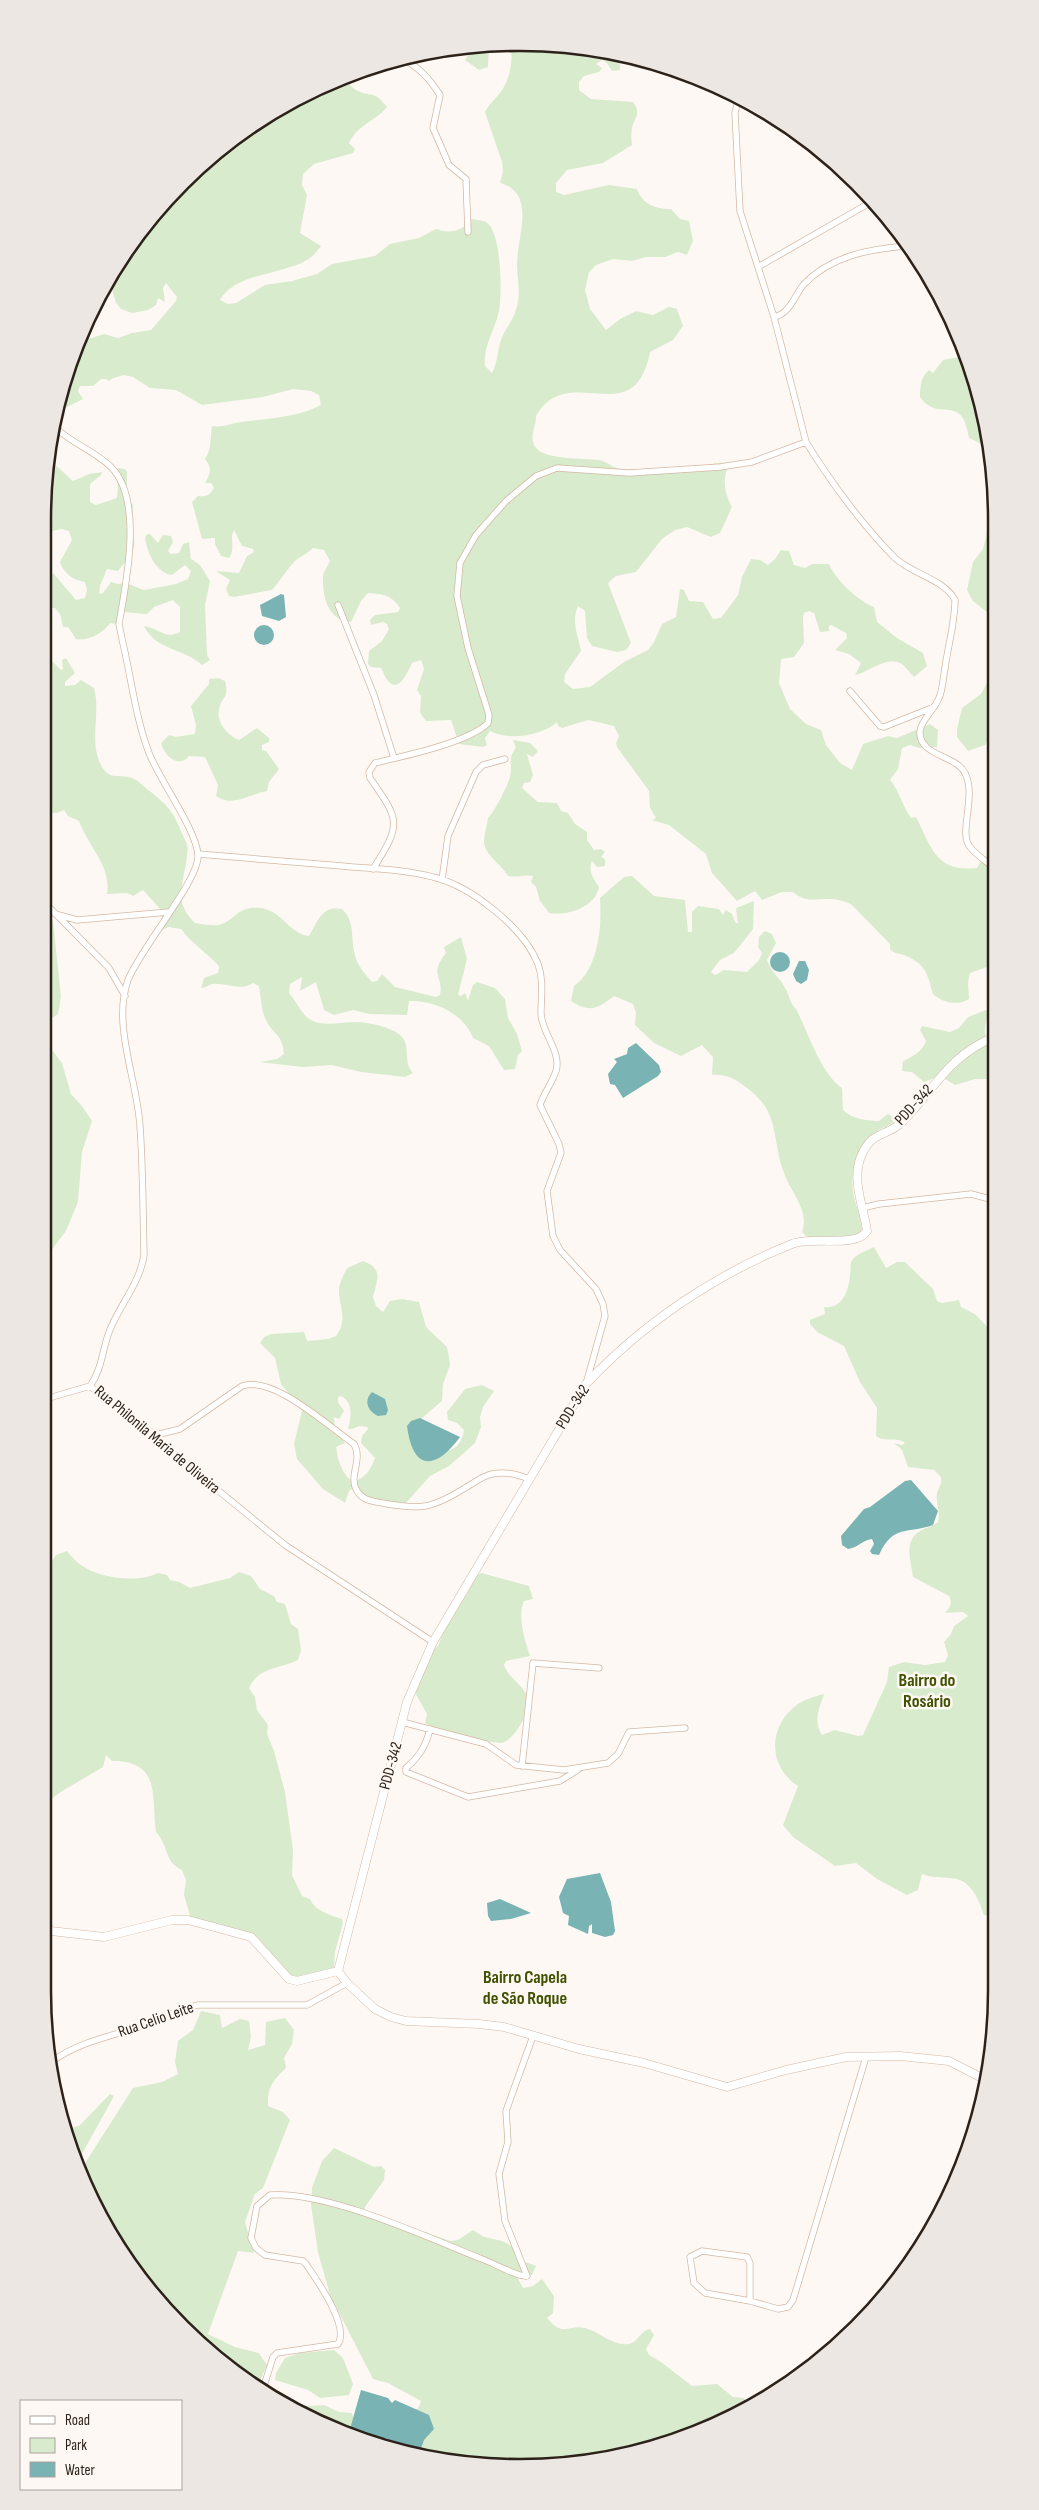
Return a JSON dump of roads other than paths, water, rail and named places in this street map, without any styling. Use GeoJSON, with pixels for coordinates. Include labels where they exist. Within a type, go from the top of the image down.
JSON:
{"type":"FeatureCollection","features":[{"type":"Feature","properties":{"kind":"street"},"geometry":{"type":"LineString","coordinates":[[412,64],[431,81],[440,95],[433,128],[449,165],[466,179],[468,232]]}},
{"type":"Feature","properties":{"kind":"street"},"geometry":{"type":"LineString","coordinates":[[737,105],[735,114],[740,211],[774,317],[806,442],[828,478],[896,559],[946,589],[955,600],[940,697],[936,706],[920,727],[922,742],[930,750],[960,766],[966,774],[971,800],[965,834],[966,842],[970,848],[988,862]]}},
{"type":"Feature","properties":{"kind":"street"},"geometry":{"type":"LineString","coordinates":[[758,267],[866,205]]}},
{"type":"Feature","properties":{"kind":"street"},"geometry":{"type":"LineString","coordinates":[[774,317],[784,314],[804,285],[833,262],[875,248],[900,246]]}},
{"type":"Feature","properties":{"kind":"street"},"geometry":{"type":"LineString","coordinates":[[60,430],[76,444],[111,467],[121,482],[129,508],[131,528],[119,624],[137,711],[150,755],[191,835],[198,854],[433,876],[476,898],[516,929],[529,946],[538,965],[543,985],[541,1014],[556,1058],[557,1070],[540,1105],[559,1144],[561,1153],[547,1191],[553,1236],[560,1250],[596,1289],[603,1304],[605,1316],[586,1384]]}},
{"type":"Feature","properties":{"kind":"street"},"geometry":{"type":"LineString","coordinates":[[373,869],[392,840],[394,829],[389,805],[370,778],[369,772],[375,763],[460,738],[488,723],[489,715],[468,648],[457,596],[460,563],[476,535],[506,501],[536,476],[557,468],[629,473],[720,467],[752,462],[806,442]]}},
{"type":"Feature","properties":{"kind":"street"},"geometry":{"type":"LineString","coordinates":[[338,605],[374,695],[394,758]]}},
{"type":"Feature","properties":{"kind":"street"},"geometry":{"type":"LineString","coordinates":[[850,691],[880,726],[884,727],[936,706]]}},
{"type":"Feature","properties":{"kind":"street"},"geometry":{"type":"LineString","coordinates":[[442,880],[448,836],[476,772],[483,765],[505,759]]}},
{"type":"Feature","properties":{"kind":"street","name":"Rua Philonila Maria de Oliveira"},"geometry":{"type":"LineString","coordinates":[[198,854],[194,874],[128,979],[124,1023],[140,1125],[144,1255],[140,1270],[108,1334],[96,1378],[90,1386],[141,1430],[284,1545],[433,1642]]}},
{"type":"Feature","properties":{"kind":"street"},"geometry":{"type":"LineString","coordinates":[[51,910],[109,968],[125,996]]}},
{"type":"Feature","properties":{"kind":"street"},"geometry":{"type":"LineString","coordinates":[[55,914],[77,920],[169,912]]}},
{"type":"Feature","properties":{"kind":"street","name":"PDD-342"},"geometry":{"type":"LineString","coordinates":[[338,1971],[407,1702],[433,1642],[586,1384],[609,1359],[703,1287],[721,1277],[793,1244],[819,1239],[857,1240],[864,1237],[867,1231],[858,1176],[860,1160],[869,1143],[879,1134],[901,1124],[938,1077],[966,1051],[988,1040]]}},
{"type":"Feature","properties":{"kind":"street"},"geometry":{"type":"LineString","coordinates":[[862,1208],[879,1204],[971,1194],[988,1198]]}},
{"type":"Feature","properties":{"kind":"street"},"geometry":{"type":"LineString","coordinates":[[141,1430],[160,1434],[180,1429],[242,1386],[251,1383],[278,1390],[354,1444],[358,1455],[354,1483],[362,1497],[369,1501],[411,1509],[422,1508],[436,1504],[492,1474],[505,1472],[529,1479]]}},
{"type":"Feature","properties":{"kind":"street"},"geometry":{"type":"LineString","coordinates":[[51,1397],[90,1386]]}},
{"type":"Feature","properties":{"kind":"street"},"geometry":{"type":"LineString","coordinates":[[522,1766],[533,1663],[599,1668]]}},
{"type":"Feature","properties":{"kind":"street"},"geometry":{"type":"LineString","coordinates":[[402,1722],[486,1744],[505,1758],[522,1766],[564,1770],[608,1763],[614,1759],[629,1732],[685,1728]]}},
{"type":"Feature","properties":{"kind":"street"},"geometry":{"type":"LineString","coordinates":[[430,1729],[427,1741],[419,1756],[406,1768],[406,1772],[468,1797],[560,1781],[581,1768]]}},
{"type":"Feature","properties":{"kind":"street"},"geometry":{"type":"LineString","coordinates":[[51,1931],[104,1937],[172,1920],[188,1920],[251,1937],[289,1979],[297,1980],[338,1971],[347,1983],[375,2009],[391,2017],[406,2021],[504,2027],[579,2049],[644,2063],[727,2087],[786,2070],[846,2057],[900,2056],[949,2061],[980,2077]]}},
{"type":"Feature","properties":{"kind":"street","name":"Rua Celio Leite"},"geometry":{"type":"LineString","coordinates":[[56,2059],[74,2047],[145,2025],[198,2005],[307,2005],[347,1983]]}},
{"type":"Feature","properties":{"kind":"street"},"geometry":{"type":"LineString","coordinates":[[265,2384],[273,2357],[277,2353],[338,2344],[340,2339],[335,2312],[331,2302],[306,2264],[303,2261],[265,2255],[256,2248],[251,2238],[257,2206],[270,2195],[282,2194],[315,2199],[359,2212],[498,2265],[523,2277],[528,2276],[506,2221],[499,2174],[508,2142],[506,2111],[533,2036]]}},
{"type":"Feature","properties":{"kind":"street"},"geometry":{"type":"LineString","coordinates":[[750,2301],[750,2263],[747,2257],[702,2251],[690,2257],[694,2283],[698,2289],[705,2293],[784,2309],[793,2300],[866,2057]]}},
{"type":"Feature","properties":{"kind":"water"},"geometry":{"type":"Polygon","coordinates":[[[281,594],[284,595],[286,617],[279,621],[262,616],[260,605],[281,594]]]}},
{"type":"Feature","properties":{"kind":"water"},"geometry":{"type":"Polygon","coordinates":[[[264,625],[271,628],[274,635],[271,642],[264,645],[257,642],[254,635],[257,628],[264,625]]]}},
{"type":"Feature","properties":{"kind":"water"},"geometry":{"type":"Polygon","coordinates":[[[780,952],[787,955],[790,962],[787,969],[780,972],[773,969],[770,962],[773,955],[780,952]]]}},
{"type":"Feature","properties":{"kind":"water"},"geometry":{"type":"Polygon","coordinates":[[[799,961],[805,961],[809,970],[807,980],[801,984],[796,981],[793,974],[799,961]]]}},
{"type":"Feature","properties":{"kind":"water"},"geometry":{"type":"Polygon","coordinates":[[[636,1043],[659,1065],[661,1072],[658,1076],[623,1098],[615,1085],[610,1084],[608,1074],[617,1062],[614,1059],[627,1054],[628,1048],[636,1043]]]}},
{"type":"Feature","properties":{"kind":"water"},"geometry":{"type":"Polygon","coordinates":[[[372,1392],[385,1399],[388,1410],[386,1415],[378,1416],[369,1409],[367,1402],[372,1392]]]}},
{"type":"Feature","properties":{"kind":"water"},"geometry":{"type":"Polygon","coordinates":[[[420,1418],[460,1437],[442,1456],[427,1461],[420,1458],[414,1452],[407,1426],[411,1421],[420,1418]]]}},
{"type":"Feature","properties":{"kind":"water"},"geometry":{"type":"Polygon","coordinates":[[[911,1480],[938,1511],[933,1525],[896,1534],[884,1545],[879,1555],[872,1554],[870,1551],[874,1544],[872,1539],[848,1549],[842,1545],[841,1536],[864,1509],[870,1507],[905,1481],[911,1480]]]}},
{"type":"Feature","properties":{"kind":"water"},"geometry":{"type":"Polygon","coordinates":[[[600,1873],[611,1902],[615,1931],[613,1935],[605,1937],[592,1933],[592,1924],[589,1926],[588,1934],[568,1925],[569,1916],[563,1913],[559,1897],[567,1879],[600,1873]]]}},
{"type":"Feature","properties":{"kind":"water"},"geometry":{"type":"Polygon","coordinates":[[[500,1899],[531,1913],[511,1919],[491,1921],[488,1916],[487,1903],[500,1899]]]}},
{"type":"Feature","properties":{"kind":"water"},"geometry":{"type":"Polygon","coordinates":[[[361,2390],[388,2398],[392,2403],[395,2400],[429,2415],[434,2429],[424,2440],[421,2448],[398,2443],[351,2427],[361,2390]]]}},
{"type":"Feature","properties":{"kind":"district","name":"Bairro do Rosário"},"geometry":{"type":"Point","coordinates":[927,1690]}},
{"type":"Feature","properties":{"kind":"district","name":"Bairro Capela de São Roque"},"geometry":{"type":"Point","coordinates":[525,1987]}}]}
